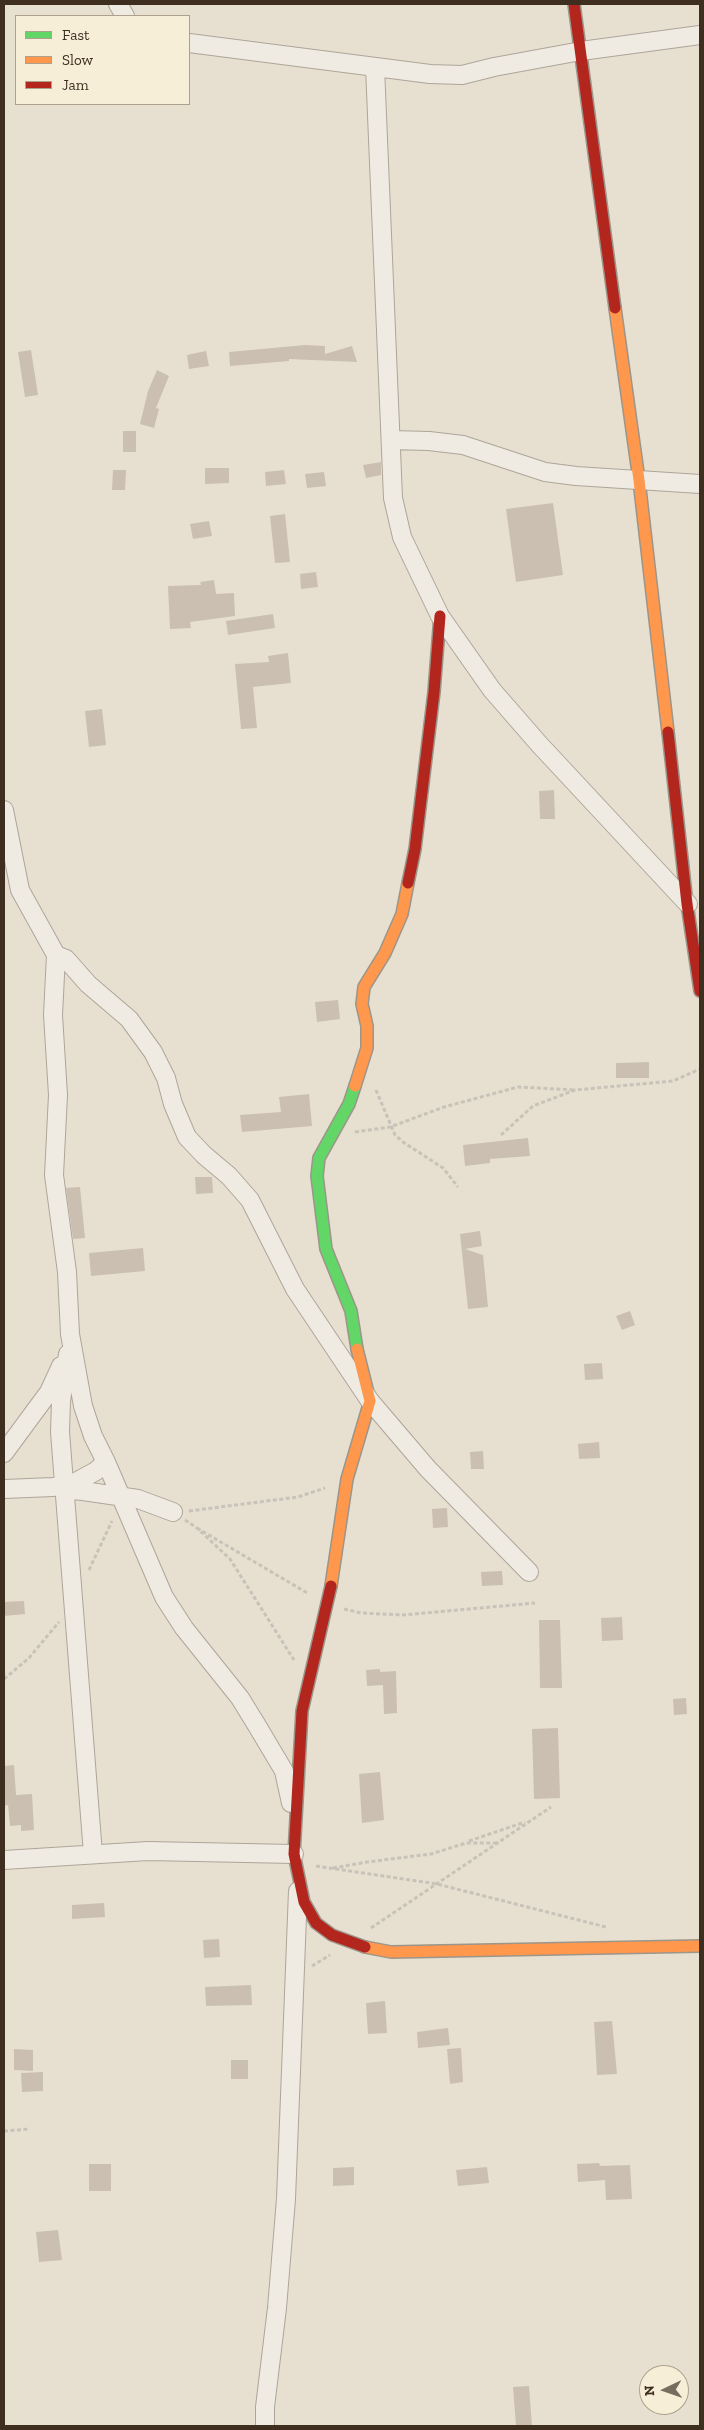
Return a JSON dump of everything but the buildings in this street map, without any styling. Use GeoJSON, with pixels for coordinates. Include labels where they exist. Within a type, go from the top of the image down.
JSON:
{"type":"FeatureCollection","features":[{"type":"Feature","properties":{"kind":"street"},"geometry":{"type":"LineString","coordinates":[[118,4],[125,15]]}},
{"type":"Feature","properties":{"kind":"street"},"geometry":{"type":"LineString","coordinates":[[574,4],[639,480],[694,904],[700,991]]}},
{"type":"Feature","properties":{"kind":"street"},"geometry":{"type":"LineString","coordinates":[[190,43],[430,74],[462,75],[494,67],[581,51],[700,35]]}},
{"type":"Feature","properties":{"kind":"street"},"geometry":{"type":"LineString","coordinates":[[375,67],[391,440],[396,519],[402,537],[440,616],[498,697],[539,744],[694,904]]}},
{"type":"Feature","properties":{"kind":"street"},"geometry":{"type":"LineString","coordinates":[[391,440],[429,441],[463,445],[545,472],[700,484]]}},
{"type":"Feature","properties":{"kind":"street"},"geometry":{"type":"LineString","coordinates":[[440,616],[434,692],[415,850],[404,904],[395,933],[364,987],[362,1004],[367,1026],[367,1048],[349,1104],[319,1158],[318,1176],[326,1249],[351,1311],[356,1345],[370,1401],[347,1479],[327,1605],[302,1710],[294,1813],[294,1854],[298,1881],[304,1902],[316,1922],[332,1935],[371,1950],[391,1952],[700,1946]]}},
{"type":"Feature","properties":{"kind":"street"},"geometry":{"type":"LineString","coordinates":[[4,810],[20,890],[56,955],[53,1015],[58,1095],[54,1175],[67,1272],[70,1334],[83,1406],[93,1436],[106,1462],[153,1574],[171,1609],[240,1698],[284,1771],[288,1797],[294,1813]]}},
{"type":"Feature","properties":{"kind":"street"},"geometry":{"type":"LineString","coordinates":[[56,955],[66,959],[88,984],[129,1019],[153,1052],[166,1078],[173,1104],[187,1137],[229,1176],[250,1200],[294,1289],[370,1401],[428,1468],[529,1572]]}},
{"type":"Feature","properties":{"kind":"street"},"geometry":{"type":"LineString","coordinates":[[4,1453],[48,1392],[61,1367],[70,1334]]}},
{"type":"Feature","properties":{"kind":"street"},"geometry":{"type":"LineString","coordinates":[[70,1334],[61,1401],[60,1432],[93,1854]]}},
{"type":"Feature","properties":{"kind":"street"},"geometry":{"type":"LineString","coordinates":[[65,1488],[84,1478],[106,1462]]}},
{"type":"Feature","properties":{"kind":"street"},"geometry":{"type":"LineString","coordinates":[[4,1489],[65,1488],[110,1494],[138,1499],[173,1512]]}},
{"type":"Feature","properties":{"kind":"street"},"geometry":{"type":"LineString","coordinates":[[4,1860],[148,1851],[294,1854]]}},
{"type":"Feature","properties":{"kind":"street"},"geometry":{"type":"LineString","coordinates":[[265,2426],[265,2407],[277,2308],[286,2199],[298,1881]]}},
{"type":"Feature","properties":{"kind":"path"},"geometry":{"type":"LineString","coordinates":[[330,1140],[352,1132],[390,1126],[444,1107],[518,1087],[575,1090],[673,1081],[700,1069]]}},
{"type":"Feature","properties":{"kind":"path"},"geometry":{"type":"LineString","coordinates":[[502,1136],[533,1106],[575,1090]]}},
{"type":"Feature","properties":{"kind":"path"},"geometry":{"type":"LineString","coordinates":[[390,1126],[403,1142],[443,1168],[458,1187]]}},
{"type":"Feature","properties":{"kind":"path"},"geometry":{"type":"LineString","coordinates":[[173,1512],[298,1497],[316,1492],[347,1479]]}},
{"type":"Feature","properties":{"kind":"path"},"geometry":{"type":"LineString","coordinates":[[86,1576],[110,1528],[121,1497]]}},
{"type":"Feature","properties":{"kind":"path"},"geometry":{"type":"LineString","coordinates":[[173,1512],[327,1605],[361,1613],[403,1615],[535,1604]]}},
{"type":"Feature","properties":{"kind":"path"},"geometry":{"type":"LineString","coordinates":[[197,1528],[230,1559],[299,1668]]}},
{"type":"Feature","properties":{"kind":"path"},"geometry":{"type":"LineString","coordinates":[[4,1679],[29,1658],[74,1603]]}},
{"type":"Feature","properties":{"kind":"path"},"geometry":{"type":"LineString","coordinates":[[294,1977],[551,1807]]}},
{"type":"Feature","properties":{"kind":"path"},"geometry":{"type":"LineString","coordinates":[[330,1869],[431,1854],[531,1820]]}},
{"type":"Feature","properties":{"kind":"path"},"geometry":{"type":"LineString","coordinates":[[466,1842],[498,1843]]}},
{"type":"Feature","properties":{"kind":"path"},"geometry":{"type":"LineString","coordinates":[[294,1854],[318,1867],[437,1884],[607,1927]]}},
{"type":"Feature","properties":{"kind":"path"},"geometry":{"type":"LineString","coordinates":[[4,2131],[29,2129]]}},
{"type":"Feature","properties":{"kind":"traffic: fast"},"geometry":{"type":"LineString","coordinates":[[355,1086],[349,1104],[319,1158],[317,1176],[326,1249],[351,1311],[357,1349]]}},
{"type":"Feature","properties":{"kind":"traffic: slow"},"geometry":{"type":"LineString","coordinates":[[615,308],[639,480],[668,732]]}},
{"type":"Feature","properties":{"kind":"traffic: slow"},"geometry":{"type":"LineString","coordinates":[[355,1086],[367,1048],[367,1026],[362,1004],[364,987],[385,953],[402,914],[408,883]]}},
{"type":"Feature","properties":{"kind":"traffic: slow"},"geometry":{"type":"LineString","coordinates":[[331,1586],[347,1479],[370,1401],[357,1349]]}},
{"type":"Feature","properties":{"kind":"traffic: slow"},"geometry":{"type":"LineString","coordinates":[[365,1947],[391,1952],[700,1946]]}},
{"type":"Feature","properties":{"kind":"traffic: jam"},"geometry":{"type":"LineString","coordinates":[[574,4],[615,308]]}},
{"type":"Feature","properties":{"kind":"traffic: jam"},"geometry":{"type":"LineString","coordinates":[[408,883],[415,849],[434,692],[440,616]]}},
{"type":"Feature","properties":{"kind":"traffic: jam"},"geometry":{"type":"LineString","coordinates":[[668,732],[687,904],[700,991]]}},
{"type":"Feature","properties":{"kind":"traffic: jam"},"geometry":{"type":"LineString","coordinates":[[331,1586],[302,1711],[294,1854],[304,1902],[316,1923],[332,1935],[365,1947]]}}]}
